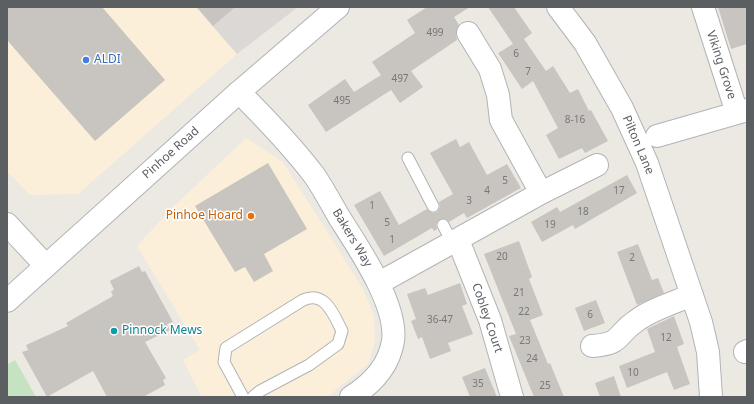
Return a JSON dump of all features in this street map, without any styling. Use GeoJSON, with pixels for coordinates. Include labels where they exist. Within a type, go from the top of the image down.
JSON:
{"type":"FeatureCollection","features":[{"type":"Feature","properties":{"kind":"street","name":"Pinhoe Road"},"geometry":{"type":"LineString","coordinates":[[7,301],[239,92],[338,7]]}},
{"type":"Feature","properties":{"kind":"street","name":"Pilton Lane"},"geometry":{"type":"LineString","coordinates":[[558,7],[585,43],[622,108],[648,140],[654,182],[701,322],[708,352],[711,397]]}},
{"type":"Feature","properties":{"kind":"street","name":"Viking Grove"},"geometry":{"type":"LineString","coordinates":[[703,7],[742,112]]}},
{"type":"Feature","properties":{"kind":"street"},"geometry":{"type":"LineString","coordinates":[[468,33],[490,69],[498,95],[501,120],[541,193]]}},
{"type":"Feature","properties":{"kind":"street","name":"Bakers Way"},"geometry":{"type":"LineString","coordinates":[[239,92],[278,132],[314,176],[379,283],[391,315],[393,340],[387,362],[378,375],[366,387],[351,397]]}},
{"type":"Feature","properties":{"kind":"street"},"geometry":{"type":"LineString","coordinates":[[648,140],[742,112]]}},
{"type":"Feature","properties":{"kind":"street"},"geometry":{"type":"LineString","coordinates":[[379,283],[451,236],[597,165]]}},
{"type":"Feature","properties":{"kind":"street"},"geometry":{"type":"LineString","coordinates":[[7,224],[46,266]]}},
{"type":"Feature","properties":{"kind":"street","name":"Cobley Court"},"geometry":{"type":"LineString","coordinates":[[451,236],[490,320],[512,397]]}},
{"type":"Feature","properties":{"kind":"street"},"geometry":{"type":"LineString","coordinates":[[592,346],[605,345],[616,341],[635,321],[692,295]]}},
{"type":"Feature","properties":{"kind":"lane"},"geometry":{"type":"LineString","coordinates":[[408,158],[433,206]]}},
{"type":"Feature","properties":{"kind":"lane"},"geometry":{"type":"LineString","coordinates":[[243,397],[224,362],[226,348],[303,300],[310,297],[321,299],[329,306],[342,331],[338,344],[309,365],[260,391],[253,397]]}},
{"type":"Feature","properties":{"kind":"shaded area"},"geometry":{"type":"Polygon","coordinates":[[[7,7],[196,7],[237,54],[78,194],[30,195],[7,171],[7,7]]]}},
{"type":"Feature","properties":{"kind":"shaded area"},"geometry":{"type":"Polygon","coordinates":[[[196,7],[298,7],[237,54],[196,7]]]}},
{"type":"Feature","properties":{"kind":"shaded area"},"geometry":{"type":"Polygon","coordinates":[[[246,138],[283,162],[363,289],[374,316],[375,342],[368,364],[327,397],[202,397],[183,360],[200,350],[137,246],[170,210],[246,138]]]}},
{"type":"Feature","properties":{"kind":"green space"},"geometry":{"type":"Polygon","coordinates":[[[15,360],[36,397],[7,397],[7,365],[15,360]]]}},
{"type":"Feature","properties":{"kind":"building","name":"ALDI"},"geometry":{"type":"Polygon","coordinates":[[[7,7],[102,7],[165,80],[95,141],[7,40],[7,7]]]}},
{"type":"Feature","properties":{"kind":"building"},"geometry":{"type":"Polygon","coordinates":[[[197,7],[235,7],[213,26],[197,7]]]}},
{"type":"Feature","properties":{"kind":"building"},"geometry":{"type":"Polygon","coordinates":[[[427,7],[470,7],[454,17],[459,25],[456,33],[457,40],[411,71],[423,87],[400,103],[391,90],[326,132],[308,105],[345,79],[354,92],[381,75],[372,62],[415,33],[407,20],[427,7]]]}},
{"type":"Feature","properties":{"kind":"building"},"geometry":{"type":"Polygon","coordinates":[[[488,7],[514,7],[532,33],[524,39],[546,71],[553,66],[570,93],[578,89],[589,111],[591,110],[608,141],[585,153],[582,148],[559,159],[546,135],[558,128],[533,81],[522,89],[498,53],[513,44],[488,7]]]}},
{"type":"Feature","properties":{"kind":"building"},"geometry":{"type":"Polygon","coordinates":[[[718,7],[747,7],[747,44],[731,49],[718,7]]]}},
{"type":"Feature","properties":{"kind":"building"},"geometry":{"type":"Polygon","coordinates":[[[456,139],[460,147],[469,142],[487,175],[507,164],[521,188],[467,218],[464,213],[449,222],[446,219],[440,219],[436,224],[437,229],[434,231],[432,228],[384,256],[354,205],[380,191],[399,225],[427,209],[432,213],[437,212],[440,207],[439,202],[453,194],[430,153],[456,139]]]}},
{"type":"Feature","properties":{"kind":"building","name":"Pinhoe Hoard"},"geometry":{"type":"Polygon","coordinates":[[[268,163],[307,229],[264,254],[273,271],[254,282],[245,267],[235,272],[195,206],[268,163]]]}},
{"type":"Feature","properties":{"kind":"building"},"geometry":{"type":"Polygon","coordinates":[[[627,175],[637,193],[575,229],[573,225],[542,242],[531,222],[557,207],[560,212],[627,175]]]}},
{"type":"Feature","properties":{"kind":"building"},"geometry":{"type":"Polygon","coordinates":[[[519,241],[532,277],[529,279],[543,315],[530,320],[548,364],[550,363],[564,397],[534,397],[509,336],[516,334],[484,254],[519,241]]]}},
{"type":"Feature","properties":{"kind":"building"},"geometry":{"type":"Polygon","coordinates":[[[638,244],[652,280],[658,278],[664,293],[637,305],[617,252],[638,244]]]}},
{"type":"Feature","properties":{"kind":"building","name":"Pinnock Mews"},"geometry":{"type":"Polygon","coordinates":[[[139,266],[142,272],[145,271],[173,322],[167,324],[170,330],[145,342],[166,378],[163,380],[165,385],[143,397],[107,397],[93,371],[47,397],[22,352],[28,350],[26,345],[68,326],[66,323],[113,296],[111,291],[114,290],[110,281],[139,266]]]}},
{"type":"Feature","properties":{"kind":"building"},"geometry":{"type":"Polygon","coordinates":[[[460,283],[467,304],[462,306],[473,334],[448,343],[451,351],[430,359],[422,337],[418,339],[411,321],[416,319],[407,294],[425,288],[428,295],[460,283]]]}},
{"type":"Feature","properties":{"kind":"building"},"geometry":{"type":"Polygon","coordinates":[[[596,300],[605,323],[584,331],[575,308],[596,300]]]}},
{"type":"Feature","properties":{"kind":"building"},"geometry":{"type":"Polygon","coordinates":[[[674,316],[684,344],[677,347],[690,384],[674,390],[667,372],[627,388],[619,366],[655,352],[647,329],[674,316]]]}},
{"type":"Feature","properties":{"kind":"building"},"geometry":{"type":"Polygon","coordinates":[[[485,368],[497,397],[470,397],[462,377],[485,368]]]}},
{"type":"Feature","properties":{"kind":"building"},"geometry":{"type":"Polygon","coordinates":[[[614,376],[621,397],[600,397],[595,383],[614,376]]]}},
{"type":"Feature","properties":{"kind":"place","name":"ALDI"},"geometry":{"type":"Point","coordinates":[86,60]}},
{"type":"Feature","properties":{"kind":"place","name":"Pinhoe Hoard"},"geometry":{"type":"Point","coordinates":[251,216]}},
{"type":"Feature","properties":{"kind":"place","name":"Pinnock Mews"},"geometry":{"type":"Point","coordinates":[114,331]}}]}
